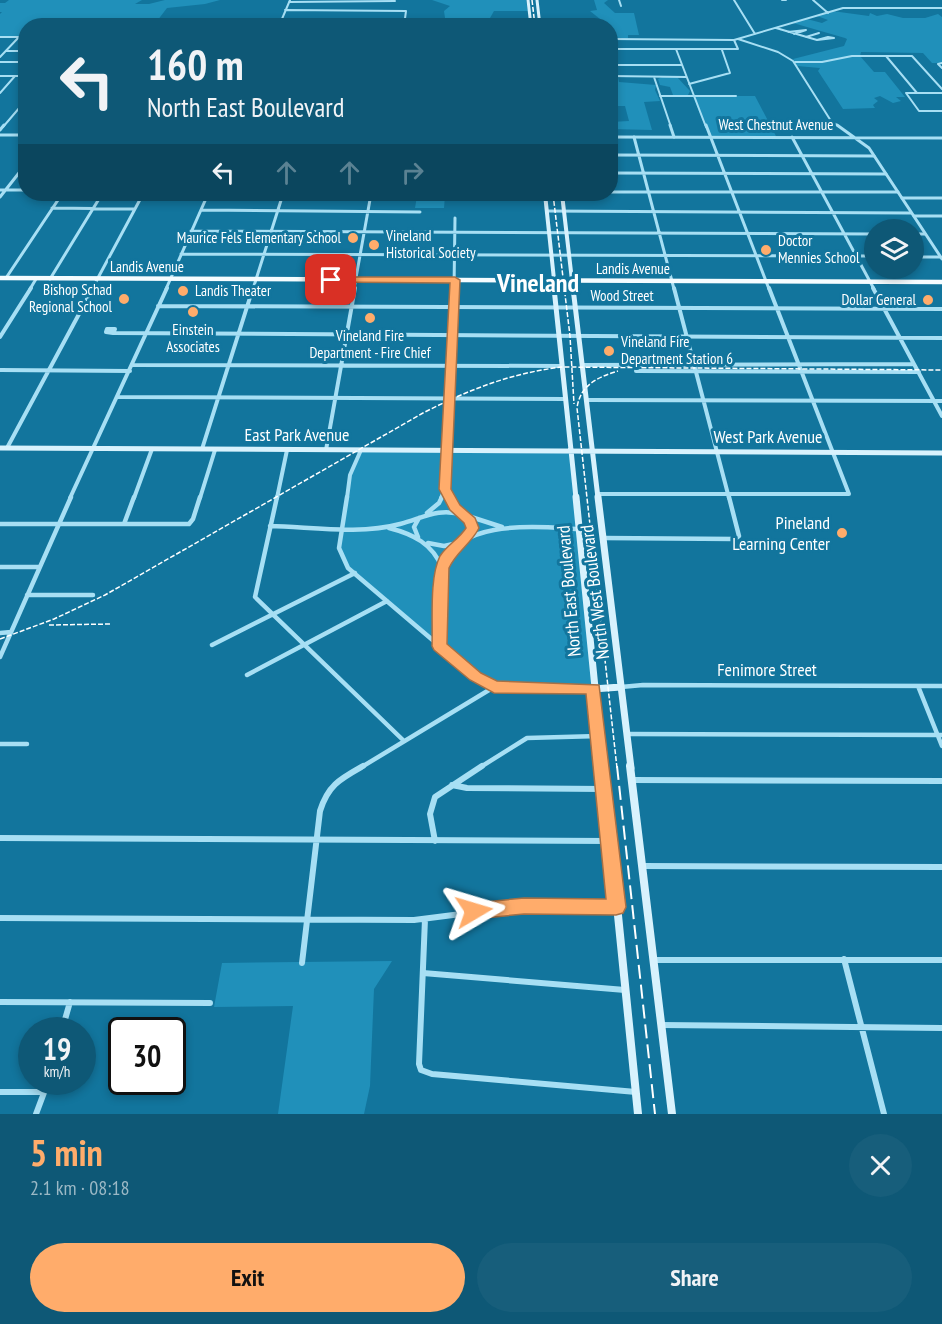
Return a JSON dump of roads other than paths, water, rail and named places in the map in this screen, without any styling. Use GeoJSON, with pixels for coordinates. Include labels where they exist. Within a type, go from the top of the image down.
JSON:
{"type":"FeatureCollection","features":[{"type":"Feature","properties":{"kind":"main road"},"geometry":{"type":"LineString","coordinates":[[528,0],[530,18]]}},
{"type":"Feature","properties":{"kind":"main road"},"geometry":{"type":"LineString","coordinates":[[537,0],[539,18]]}},
{"type":"Feature","properties":{"kind":"main road","name":"North East Boulevard"},"geometry":{"type":"LineString","coordinates":[[546,201],[593,688],[638,1114]]}},
{"type":"Feature","properties":{"kind":"main road","name":"North West Boulevard"},"geometry":{"type":"LineString","coordinates":[[563,201],[672,1114]]}},
{"type":"Feature","properties":{"kind":"main road","name":"Landis Avenue"},"geometry":{"type":"LineString","coordinates":[[3,278],[942,282]]}},
{"type":"Feature","properties":{"kind":"main road","name":"East Park Avenue"},"geometry":{"type":"LineString","coordinates":[[0,448],[593,451]]}},
{"type":"Feature","properties":{"kind":"main road","name":"West Park Avenue"},"geometry":{"type":"LineString","coordinates":[[593,451],[942,453]]}},
{"type":"Feature","properties":{"kind":"main road","name":"Fenimore Street"},"geometry":{"type":"LineString","coordinates":[[593,688],[621,687]]}},
{"type":"Feature","properties":{"kind":"street"},"geometry":{"type":"LineString","coordinates":[[363,10],[366,0]]}},
{"type":"Feature","properties":{"kind":"street"},"geometry":{"type":"LineString","coordinates":[[619,0],[621,6]]}},
{"type":"Feature","properties":{"kind":"street"},"geometry":{"type":"LineString","coordinates":[[734,0],[755,34]]}},
{"type":"Feature","properties":{"kind":"street"},"geometry":{"type":"LineString","coordinates":[[813,0],[820,9],[828,13]]}},
{"type":"Feature","properties":{"kind":"street"},"geometry":{"type":"LineString","coordinates":[[282,18],[289,1],[395,1]]}},
{"type":"Feature","properties":{"kind":"street"},"geometry":{"type":"LineString","coordinates":[[618,39],[736,39],[852,7],[942,8]]}},
{"type":"Feature","properties":{"kind":"street"},"geometry":{"type":"LineString","coordinates":[[285,10],[407,11],[406,18]]}},
{"type":"Feature","properties":{"kind":"street"},"geometry":{"type":"LineString","coordinates":[[776,28],[817,40]]}},
{"type":"Feature","properties":{"kind":"street"},"geometry":{"type":"LineString","coordinates":[[788,32],[806,30],[794,34]]}},
{"type":"Feature","properties":{"kind":"street"},"geometry":{"type":"LineString","coordinates":[[806,37],[819,33]]}},
{"type":"Feature","properties":{"kind":"street"},"geometry":{"type":"LineString","coordinates":[[0,37],[18,37]]}},
{"type":"Feature","properties":{"kind":"street"},"geometry":{"type":"LineString","coordinates":[[0,57],[18,39]]}},
{"type":"Feature","properties":{"kind":"street"},"geometry":{"type":"LineString","coordinates":[[618,49],[738,49],[736,39]]}},
{"type":"Feature","properties":{"kind":"street"},"geometry":{"type":"LineString","coordinates":[[736,39],[778,52],[795,62],[831,121],[857,138],[874,156],[941,258]]}},
{"type":"Feature","properties":{"kind":"street"},"geometry":{"type":"LineString","coordinates":[[598,494],[849,494],[676,49]]}},
{"type":"Feature","properties":{"kind":"street"},"geometry":{"type":"LineString","coordinates":[[689,84],[730,73],[722,50]]}},
{"type":"Feature","properties":{"kind":"street"},"geometry":{"type":"LineString","coordinates":[[6,51],[18,51]]}},
{"type":"Feature","properties":{"kind":"street"},"geometry":{"type":"LineString","coordinates":[[886,56],[917,93]]}},
{"type":"Feature","properties":{"kind":"street"},"geometry":{"type":"LineString","coordinates":[[795,62],[822,62],[851,57],[912,56],[942,91]]}},
{"type":"Feature","properties":{"kind":"street"},"geometry":{"type":"LineString","coordinates":[[0,62],[18,62]]}},
{"type":"Feature","properties":{"kind":"street"},"geometry":{"type":"LineString","coordinates":[[942,63],[938,64],[942,68]]}},
{"type":"Feature","properties":{"kind":"street"},"geometry":{"type":"LineString","coordinates":[[618,65],[682,65]]}},
{"type":"Feature","properties":{"kind":"street"},"geometry":{"type":"LineString","coordinates":[[0,76],[15,76]]}},
{"type":"Feature","properties":{"kind":"street"},"geometry":{"type":"LineString","coordinates":[[0,93],[15,76]]}},
{"type":"Feature","properties":{"kind":"street"},"geometry":{"type":"LineString","coordinates":[[618,76],[686,77]]}},
{"type":"Feature","properties":{"kind":"street"},"geometry":{"type":"LineString","coordinates":[[654,76],[674,137]]}},
{"type":"Feature","properties":{"kind":"street"},"geometry":{"type":"LineString","coordinates":[[942,91],[906,93],[919,111],[942,111]]}},
{"type":"Feature","properties":{"kind":"street"},"geometry":{"type":"LineString","coordinates":[[660,96],[736,96]]}},
{"type":"Feature","properties":{"kind":"street"},"geometry":{"type":"LineString","coordinates":[[0,130],[18,109]]}},
{"type":"Feature","properties":{"kind":"street"},"geometry":{"type":"LineString","coordinates":[[0,135],[18,135]]}},
{"type":"Feature","properties":{"kind":"street","name":"West Chestnut Avenue"},"geometry":{"type":"LineString","coordinates":[[618,137],[942,138]]}},
{"type":"Feature","properties":{"kind":"street"},"geometry":{"type":"LineString","coordinates":[[603,538],[738,538],[634,137]]}},
{"type":"Feature","properties":{"kind":"street"},"geometry":{"type":"LineString","coordinates":[[792,137],[942,416]]}},
{"type":"Feature","properties":{"kind":"street"},"geometry":{"type":"LineString","coordinates":[[618,155],[874,156]]}},
{"type":"Feature","properties":{"kind":"street"},"geometry":{"type":"LineString","coordinates":[[618,173],[886,174]]}},
{"type":"Feature","properties":{"kind":"street"},"geometry":{"type":"LineString","coordinates":[[0,197],[18,174]]}},
{"type":"Feature","properties":{"kind":"street"},"geometry":{"type":"LineString","coordinates":[[0,190],[18,190]]}},
{"type":"Feature","properties":{"kind":"street"},"geometry":{"type":"LineString","coordinates":[[618,192],[898,192]]}},
{"type":"Feature","properties":{"kind":"street"},"geometry":{"type":"LineString","coordinates":[[902,198],[942,198]]}},
{"type":"Feature","properties":{"kind":"street"},"geometry":{"type":"LineString","coordinates":[[3,278],[57,201]]}},
{"type":"Feature","properties":{"kind":"street"},"geometry":{"type":"LineString","coordinates":[[50,279],[98,201]]}},
{"type":"Feature","properties":{"kind":"street"},"geometry":{"type":"LineString","coordinates":[[7,448],[139,201]]}},
{"type":"Feature","properties":{"kind":"street"},"geometry":{"type":"LineString","coordinates":[[0,657],[205,201]]}},
{"type":"Feature","properties":{"kind":"street"},"geometry":{"type":"LineString","coordinates":[[202,450],[281,201]]}},
{"type":"Feature","properties":{"kind":"street"},"geometry":{"type":"LineString","coordinates":[[326,450],[370,201]]}},
{"type":"Feature","properties":{"kind":"street"},"geometry":{"type":"LineString","coordinates":[[52,208],[135,209]]}},
{"type":"Feature","properties":{"kind":"street"},"geometry":{"type":"LineString","coordinates":[[201,210],[420,212]]}},
{"type":"Feature","properties":{"kind":"street"},"geometry":{"type":"LineString","coordinates":[[547,211],[832,212],[942,216]]}},
{"type":"Feature","properties":{"kind":"street"},"geometry":{"type":"LineString","coordinates":[[442,568],[434,551],[414,531],[415,524],[439,503],[445,489],[455,280],[455,218]]}},
{"type":"Feature","properties":{"kind":"street"},"geometry":{"type":"LineString","coordinates":[[191,231],[864,234]]}},
{"type":"Feature","properties":{"kind":"street"},"geometry":{"type":"LineString","coordinates":[[181,254],[864,256]]}},
{"type":"Feature","properties":{"kind":"street"},"geometry":{"type":"LineString","coordinates":[[924,257],[941,258]]}},
{"type":"Feature","properties":{"kind":"street"},"geometry":{"type":"LineString","coordinates":[[0,337],[36,279]]}},
{"type":"Feature","properties":{"kind":"street","name":"Wood Street"},"geometry":{"type":"LineString","coordinates":[[158,306],[942,309]]}},
{"type":"Feature","properties":{"kind":"street"},"geometry":{"type":"LineString","coordinates":[[113,333],[942,338]]}},
{"type":"Feature","properties":{"kind":"street"},"geometry":{"type":"LineString","coordinates":[[636,371],[799,364],[914,364]]}},
{"type":"Feature","properties":{"kind":"street"},"geometry":{"type":"LineString","coordinates":[[133,365],[562,366]]}},
{"type":"Feature","properties":{"kind":"street"},"geometry":{"type":"LineString","coordinates":[[584,365],[919,372]]}},
{"type":"Feature","properties":{"kind":"street"},"geometry":{"type":"LineString","coordinates":[[0,370],[130,371]]}},
{"type":"Feature","properties":{"kind":"street"},"geometry":{"type":"LineString","coordinates":[[118,397],[565,399]]}},
{"type":"Feature","properties":{"kind":"street"},"geometry":{"type":"LineString","coordinates":[[588,399],[942,401]]}},
{"type":"Feature","properties":{"kind":"street"},"geometry":{"type":"LineString","coordinates":[[124,524],[152,449]]}},
{"type":"Feature","properties":{"kind":"street"},"geometry":{"type":"LineString","coordinates":[[0,524],[191,523],[215,450]]}},
{"type":"Feature","properties":{"kind":"street"},"geometry":{"type":"LineString","coordinates":[[287,450],[255,597],[404,741]]}},
{"type":"Feature","properties":{"kind":"street"},"geometry":{"type":"LineString","coordinates":[[361,450],[350,475],[339,548],[341,556],[355,573],[476,676],[494,687],[593,688]]}},
{"type":"Feature","properties":{"kind":"street"},"geometry":{"type":"LineString","coordinates":[[440,646],[442,568],[450,552],[464,540],[472,528],[470,521],[455,507],[445,489]]}},
{"type":"Feature","properties":{"kind":"street"},"geometry":{"type":"LineString","coordinates":[[381,527],[445,510],[487,524],[514,528],[578,529]]}},
{"type":"Feature","properties":{"kind":"street"},"geometry":{"type":"LineString","coordinates":[[270,526],[381,527],[403,531],[441,546],[492,531],[514,528]]}},
{"type":"Feature","properties":{"kind":"street"},"geometry":{"type":"LineString","coordinates":[[0,567],[39,567]]}},
{"type":"Feature","properties":{"kind":"street"},"geometry":{"type":"LineString","coordinates":[[212,645],[355,573]]}},
{"type":"Feature","properties":{"kind":"street"},"geometry":{"type":"LineString","coordinates":[[27,595],[93,596]]}},
{"type":"Feature","properties":{"kind":"street"},"geometry":{"type":"LineString","coordinates":[[247,675],[387,600]]}},
{"type":"Feature","properties":{"kind":"street"},"geometry":{"type":"LineString","coordinates":[[0,633],[11,632]]}},
{"type":"Feature","properties":{"kind":"street","name":"Fenimore Street"},"geometry":{"type":"LineString","coordinates":[[621,687],[643,684],[942,686]]}},
{"type":"Feature","properties":{"kind":"street"},"geometry":{"type":"LineString","coordinates":[[918,686],[940,735],[942,746]]}},
{"type":"Feature","properties":{"kind":"street"},"geometry":{"type":"LineString","coordinates":[[302,963],[322,802],[331,787],[494,687]]}},
{"type":"Feature","properties":{"kind":"street"},"geometry":{"type":"LineString","coordinates":[[627,734],[940,735]]}},
{"type":"Feature","properties":{"kind":"street"},"geometry":{"type":"LineString","coordinates":[[435,841],[430,818],[430,804],[436,795],[528,738],[598,736]]}},
{"type":"Feature","properties":{"kind":"street"},"geometry":{"type":"LineString","coordinates":[[0,744],[27,744]]}},
{"type":"Feature","properties":{"kind":"street"},"geometry":{"type":"LineString","coordinates":[[632,780],[942,781]]}},
{"type":"Feature","properties":{"kind":"street"},"geometry":{"type":"LineString","coordinates":[[452,785],[467,788],[604,789]]}},
{"type":"Feature","properties":{"kind":"street"},"geometry":{"type":"LineString","coordinates":[[0,838],[610,841]]}},
{"type":"Feature","properties":{"kind":"street"},"geometry":{"type":"LineString","coordinates":[[642,866],[942,867]]}},
{"type":"Feature","properties":{"kind":"street"},"geometry":{"type":"LineString","coordinates":[[0,918],[425,919],[494,908],[524,906],[616,907]]}},
{"type":"Feature","properties":{"kind":"street"},"geometry":{"type":"LineString","coordinates":[[425,919],[419,1064],[425,1072],[636,1092]]}},
{"type":"Feature","properties":{"kind":"street"},"geometry":{"type":"LineString","coordinates":[[844,959],[885,1114]]}},
{"type":"Feature","properties":{"kind":"street"},"geometry":{"type":"LineString","coordinates":[[654,960],[942,960]]}},
{"type":"Feature","properties":{"kind":"street"},"geometry":{"type":"LineString","coordinates":[[423,973],[625,990]]}},
{"type":"Feature","properties":{"kind":"street"},"geometry":{"type":"LineString","coordinates":[[0,1002],[210,1003]]}},
{"type":"Feature","properties":{"kind":"street"},"geometry":{"type":"LineString","coordinates":[[66,1017],[70,1002]]}},
{"type":"Feature","properties":{"kind":"street"},"geometry":{"type":"LineString","coordinates":[[662,1025],[942,1028]]}},
{"type":"Feature","properties":{"kind":"street"},"geometry":{"type":"LineString","coordinates":[[0,1092],[18,1092]]}},
{"type":"Feature","properties":{"kind":"street"},"geometry":{"type":"LineString","coordinates":[[36,1114],[43,1095]]}},
{"type":"Feature","properties":{"kind":"railway"},"geometry":{"type":"LineString","coordinates":[[532,0],[534,18]]}},
{"type":"Feature","properties":{"kind":"railway"},"geometry":{"type":"LineString","coordinates":[[554,201],[572,367]]}},
{"type":"Feature","properties":{"kind":"railway"},"geometry":{"type":"LineString","coordinates":[[0,639],[54,619],[105,595],[423,413],[473,390],[507,378],[525,373],[572,367]]}},
{"type":"Feature","properties":{"kind":"railway"},"geometry":{"type":"LineString","coordinates":[[572,367],[942,370]]}},
{"type":"Feature","properties":{"kind":"railway"},"geometry":{"type":"LineString","coordinates":[[572,367],[574,404]]}},
{"type":"Feature","properties":{"kind":"railway"},"geometry":{"type":"LineString","coordinates":[[617,768],[577,408],[582,393],[591,383],[618,371]]}},
{"type":"Feature","properties":{"kind":"railway"},"geometry":{"type":"LineString","coordinates":[[49,625],[112,624]]}},
{"type":"Feature","properties":{"kind":"railway"},"geometry":{"type":"LineString","coordinates":[[617,766],[655,1114]]}},
{"type":"Feature","properties":{"kind":"place","name":"Maurice Fels Elementary School"},"geometry":{"type":"Point","coordinates":[353,238]}},
{"type":"Feature","properties":{"kind":"place","name":"Vineland Historical Society"},"geometry":{"type":"Point","coordinates":[374,245]}},
{"type":"Feature","properties":{"kind":"place","name":"Doctor Mennies School"},"geometry":{"type":"Point","coordinates":[766,250]}},
{"type":"Feature","properties":{"kind":"place","name":"Landis Theater"},"geometry":{"type":"Point","coordinates":[183,291]}},
{"type":"Feature","properties":{"kind":"place","name":"Bishop Schad Regional School"},"geometry":{"type":"Point","coordinates":[124,299]}},
{"type":"Feature","properties":{"kind":"place","name":"Dollar General"},"geometry":{"type":"Point","coordinates":[928,300]}},
{"type":"Feature","properties":{"kind":"place","name":"Einstein Associates"},"geometry":{"type":"Point","coordinates":[193,312]}},
{"type":"Feature","properties":{"kind":"place","name":"Vineland Fire Department - Fire Chief"},"geometry":{"type":"Point","coordinates":[370,318]}},
{"type":"Feature","properties":{"kind":"place","name":"Vineland Fire Department Station 6"},"geometry":{"type":"Point","coordinates":[609,351]}},
{"type":"Feature","properties":{"kind":"place","name":"Pineland Learning Center"},"geometry":{"type":"Point","coordinates":[842,533]}},
{"type":"Feature","properties":{"kind":"district","name":"Vineland"},"geometry":{"type":"Point","coordinates":[538,283]}}]}
